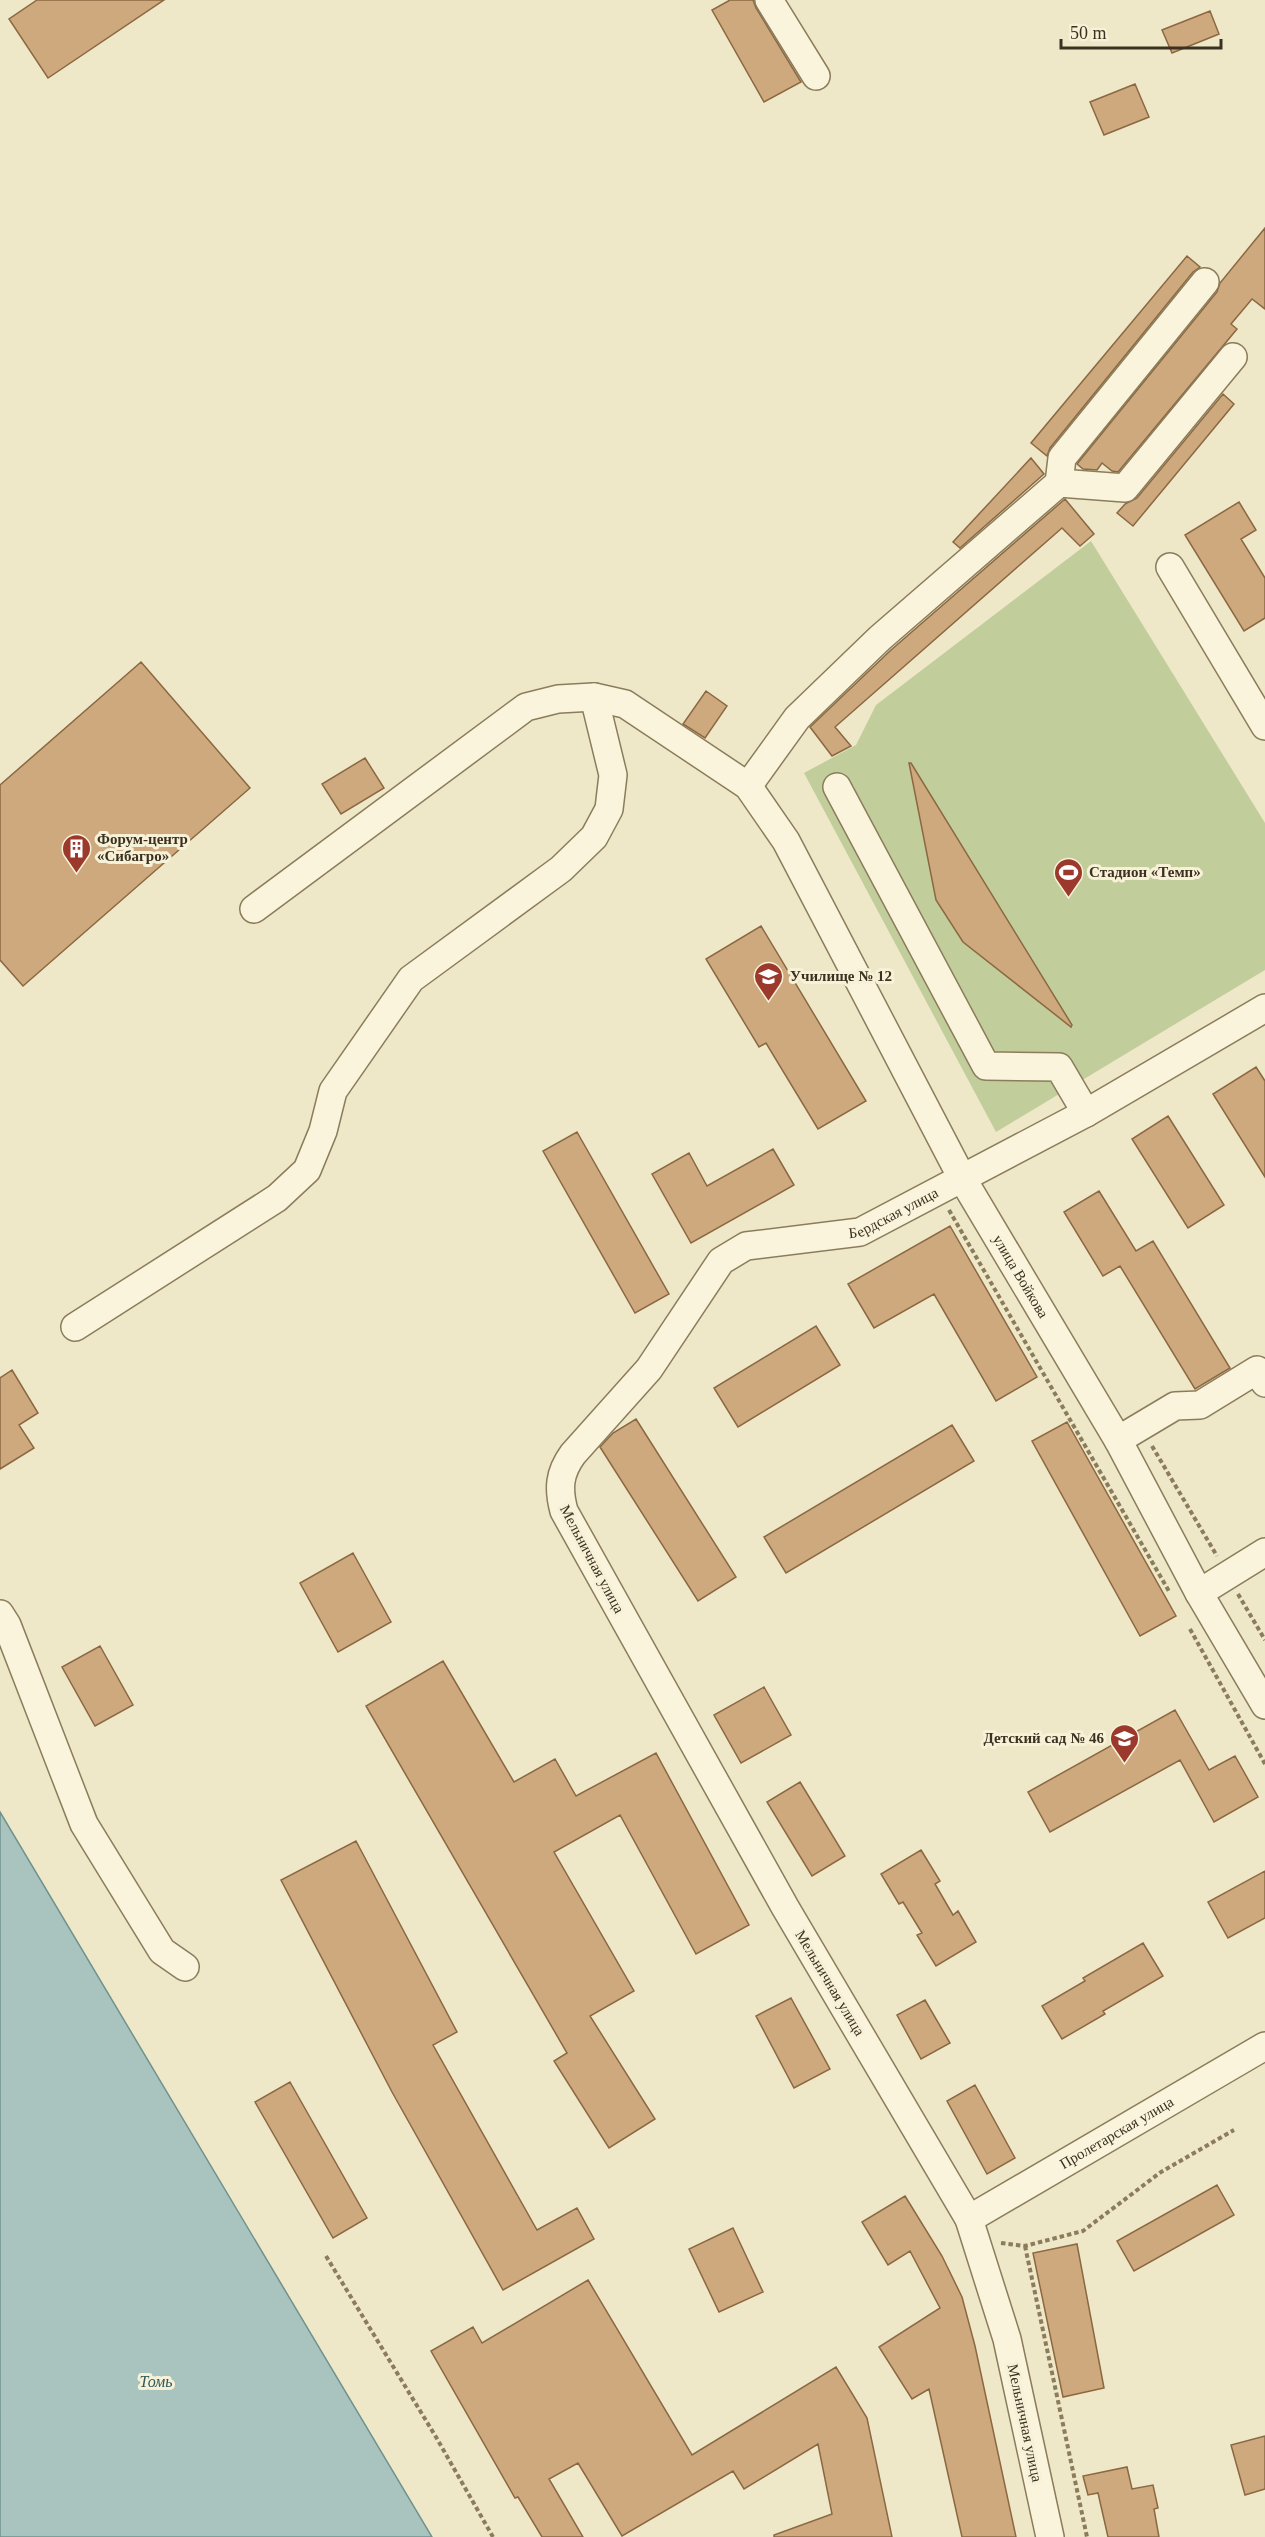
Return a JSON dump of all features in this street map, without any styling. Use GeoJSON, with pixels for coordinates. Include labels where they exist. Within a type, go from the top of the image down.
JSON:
{"type":"FeatureCollection","features":[{"type":"Feature","properties":{"kind":"street"},"geometry":{"type":"LineString","coordinates":[[769,0],[816,76]]}},
{"type":"Feature","properties":{"kind":"street"},"geometry":{"type":"LineString","coordinates":[[254,909],[526,706],[558,699],[594,697],[625,704],[748,786],[797,718],[880,638],[1059,483],[1062,458],[1205,282]]}},
{"type":"Feature","properties":{"kind":"street"},"geometry":{"type":"LineString","coordinates":[[1059,483],[1125,488],[1233,357]]}},
{"type":"Feature","properties":{"kind":"street"},"geometry":{"type":"LineString","coordinates":[[1170,567],[1265,726]]}},
{"type":"Feature","properties":{"kind":"street"},"geometry":{"type":"LineString","coordinates":[[75,1327],[277,1198],[307,1170],[323,1131],[333,1091],[411,979],[561,869],[594,837],[609,808],[614,775],[594,697]]}},
{"type":"Feature","properties":{"kind":"street","name":"улица Войкова"},"geometry":{"type":"LineString","coordinates":[[748,786],[786,841],[962,1179],[1129,1433],[1187,1598],[1265,1705]]}},
{"type":"Feature","properties":{"kind":"street"},"geometry":{"type":"LineString","coordinates":[[837,786],[986,1066],[1059,1067],[1086,1113]]}},
{"type":"Feature","properties":{"kind":"street","name":"Бердская улица"},"geometry":{"type":"LineString","coordinates":[[573,1454],[650,1369],[722,1262],[746,1246],[860,1232],[1086,1113],[1265,1008]]}},
{"type":"Feature","properties":{"kind":"street"},"geometry":{"type":"LineString","coordinates":[[1129,1433],[1175,1406],[1200,1405],[1257,1371],[1265,1383]]}},
{"type":"Feature","properties":{"kind":"street","name":"Мельничная улица"},"geometry":{"type":"LineString","coordinates":[[573,1454],[564,1466],[560,1480],[559,1494],[564,1511],[785,1907],[973,2230],[1007,2339],[1050,2537]]}},
{"type":"Feature","properties":{"kind":"street"},"geometry":{"type":"LineString","coordinates":[[1187,1598],[1265,1552]]}},
{"type":"Feature","properties":{"kind":"street"},"geometry":{"type":"LineString","coordinates":[[0,1614],[7,1625],[84,1824],[162,1951],[185,1967]]}},
{"type":"Feature","properties":{"kind":"street","name":"Пролетарская улица"},"geometry":{"type":"LineString","coordinates":[[973,2230],[1265,2046]]}},
{"type":"Feature","properties":{"kind":"path"},"geometry":{"type":"LineString","coordinates":[[938,1190],[1187,1598]]}},
{"type":"Feature","properties":{"kind":"path"},"geometry":{"type":"LineString","coordinates":[[1129,1433],[1228,1575],[1265,1640]]}},
{"type":"Feature","properties":{"kind":"path"},"geometry":{"type":"LineString","coordinates":[[1187,1624],[1265,1764]]}},
{"type":"Feature","properties":{"kind":"path"},"geometry":{"type":"LineString","coordinates":[[973,2230],[1025,2246],[1083,2231],[1161,2172],[1234,2130]]}},
{"type":"Feature","properties":{"kind":"path"},"geometry":{"type":"LineString","coordinates":[[1025,2246],[1088,2537]]}},
{"type":"Feature","properties":{"kind":"path"},"geometry":{"type":"LineString","coordinates":[[326,2256],[436,2437],[493,2537]]}},
{"type":"Feature","properties":{"kind":"green space","name":"Стадион «Темп»"},"geometry":{"type":"Polygon","coordinates":[[[1091,541],[1265,823],[1265,970],[996,1132],[804,773],[856,745],[876,705],[1091,541]]]}},
{"type":"Feature","properties":{"kind":"water","name":"Томь"},"geometry":{"type":"Polygon","coordinates":[[[0,1812],[432,2537],[0,2537],[0,1812]]]}},
{"type":"Feature","properties":{"kind":"building"},"geometry":{"type":"Polygon","coordinates":[[[37,0],[164,0],[48,78],[9,19],[37,0]]]}},
{"type":"Feature","properties":{"kind":"building"},"geometry":{"type":"Polygon","coordinates":[[[730,0],[753,0],[801,82],[764,102],[712,10],[730,0]]]}},
{"type":"Feature","properties":{"kind":"building"},"geometry":{"type":"Polygon","coordinates":[[[1210,11],[1219,34],[1172,53],[1162,30],[1210,11]]]}},
{"type":"Feature","properties":{"kind":"building"},"geometry":{"type":"Polygon","coordinates":[[[1135,84],[1149,117],[1104,135],[1090,102],[1135,84]]]}},
{"type":"Feature","properties":{"kind":"building"},"geometry":{"type":"Polygon","coordinates":[[[1265,228],[1265,309],[1252,299],[1231,324],[1237,329],[1118,472],[1112,471],[1102,463],[1097,470],[1083,469],[1077,464],[1217,292],[1220,283],[1265,228]]]}},
{"type":"Feature","properties":{"kind":"building"},"geometry":{"type":"Polygon","coordinates":[[[1187,256],[1200,267],[1193,272],[1050,448],[1047,456],[1031,443],[1187,256]]]}},
{"type":"Feature","properties":{"kind":"building"},"geometry":{"type":"Polygon","coordinates":[[[1223,394],[1234,404],[1133,526],[1117,513],[1125,504],[1137,498],[1223,394]]]}},
{"type":"Feature","properties":{"kind":"building"},"geometry":{"type":"Polygon","coordinates":[[[1031,458],[1044,474],[960,548],[953,542],[1031,458]]]}},
{"type":"Feature","properties":{"kind":"building"},"geometry":{"type":"Polygon","coordinates":[[[1065,499],[1094,534],[1080,546],[1062,528],[835,727],[851,746],[832,756],[810,727],[891,650],[1065,499]]]}},
{"type":"Feature","properties":{"kind":"building"},"geometry":{"type":"Polygon","coordinates":[[[1239,502],[1256,530],[1241,539],[1265,578],[1265,618],[1244,631],[1185,535],[1239,502]]]}},
{"type":"Feature","properties":{"kind":"building","name":"Форум-центр «Сибагро»"},"geometry":{"type":"Polygon","coordinates":[[[141,662],[250,788],[23,986],[0,960],[0,785],[141,662]]]}},
{"type":"Feature","properties":{"kind":"building"},"geometry":{"type":"Polygon","coordinates":[[[706,691],[727,706],[705,738],[683,724],[706,691]]]}},
{"type":"Feature","properties":{"kind":"building"},"geometry":{"type":"Polygon","coordinates":[[[365,758],[384,788],[341,814],[322,784],[365,758]]]}},
{"type":"Feature","properties":{"kind":"building"},"geometry":{"type":"Polygon","coordinates":[[[909,763],[1072,1025],[1071,1027],[963,942],[936,900],[909,763]]]}},
{"type":"Feature","properties":{"kind":"building","name":"Училище № 12"},"geometry":{"type":"Polygon","coordinates":[[[761,926],[866,1101],[818,1129],[766,1043],[759,1047],[706,959],[761,926]]]}},
{"type":"Feature","properties":{"kind":"building"},"geometry":{"type":"Polygon","coordinates":[[[1256,1067],[1265,1081],[1265,1177],[1213,1094],[1256,1067]]]}},
{"type":"Feature","properties":{"kind":"building"},"geometry":{"type":"Polygon","coordinates":[[[1168,1116],[1224,1205],[1188,1228],[1132,1139],[1168,1116]]]}},
{"type":"Feature","properties":{"kind":"building"},"geometry":{"type":"Polygon","coordinates":[[[577,1132],[669,1294],[635,1313],[543,1151],[577,1132]]]}},
{"type":"Feature","properties":{"kind":"building"},"geometry":{"type":"Polygon","coordinates":[[[773,1149],[794,1185],[691,1243],[652,1174],[689,1153],[707,1186],[773,1149]]]}},
{"type":"Feature","properties":{"kind":"building"},"geometry":{"type":"Polygon","coordinates":[[[1099,1191],[1136,1251],[1153,1241],[1230,1368],[1195,1389],[1120,1266],[1103,1276],[1064,1212],[1099,1191]]]}},
{"type":"Feature","properties":{"kind":"building"},"geometry":{"type":"Polygon","coordinates":[[[950,1226],[1037,1377],[996,1401],[934,1294],[874,1328],[848,1284],[950,1226]]]}},
{"type":"Feature","properties":{"kind":"building"},"geometry":{"type":"Polygon","coordinates":[[[816,1326],[840,1365],[738,1427],[714,1388],[816,1326]]]}},
{"type":"Feature","properties":{"kind":"building"},"geometry":{"type":"Polygon","coordinates":[[[12,1370],[38,1413],[19,1425],[34,1448],[0,1469],[0,1378],[12,1370]]]}},
{"type":"Feature","properties":{"kind":"building"},"geometry":{"type":"Polygon","coordinates":[[[636,1419],[736,1577],[698,1601],[600,1447],[613,1433],[636,1419]]]}},
{"type":"Feature","properties":{"kind":"building"},"geometry":{"type":"Polygon","coordinates":[[[1067,1422],[1176,1616],[1140,1636],[1032,1441],[1067,1422]]]}},
{"type":"Feature","properties":{"kind":"building"},"geometry":{"type":"Polygon","coordinates":[[[952,1425],[974,1461],[786,1573],[764,1537],[952,1425]]]}},
{"type":"Feature","properties":{"kind":"building"},"geometry":{"type":"Polygon","coordinates":[[[353,1553],[391,1622],[338,1652],[300,1583],[353,1553]]]}},
{"type":"Feature","properties":{"kind":"building"},"geometry":{"type":"Polygon","coordinates":[[[100,1646],[133,1705],[95,1726],[62,1667],[100,1646]]]}},
{"type":"Feature","properties":{"kind":"building"},"geometry":{"type":"Polygon","coordinates":[[[443,1661],[514,1782],[555,1759],[576,1796],[656,1753],[749,1925],[696,1954],[620,1815],[554,1852],[634,1991],[590,2016],[655,2119],[609,2148],[554,2061],[567,2053],[366,1706],[443,1661]]]}},
{"type":"Feature","properties":{"kind":"building"},"geometry":{"type":"Polygon","coordinates":[[[764,1687],[791,1735],[741,1763],[714,1715],[764,1687]]]}},
{"type":"Feature","properties":{"kind":"building"},"geometry":{"type":"Polygon","coordinates":[[[1175,1710],[1209,1770],[1235,1756],[1258,1797],[1214,1822],[1180,1760],[1050,1832],[1028,1792],[1175,1710]]]}},
{"type":"Feature","properties":{"kind":"building"},"geometry":{"type":"Polygon","coordinates":[[[800,1782],[845,1856],[812,1876],[767,1802],[800,1782]]]}},
{"type":"Feature","properties":{"kind":"building"},"geometry":{"type":"Polygon","coordinates":[[[356,1841],[457,2032],[433,2045],[537,2230],[577,2208],[594,2239],[503,2290],[392,2092],[281,1880],[356,1841]]]}},
{"type":"Feature","properties":{"kind":"building"},"geometry":{"type":"Polygon","coordinates":[[[921,1850],[940,1881],[935,1884],[953,1915],[958,1911],[976,1942],[936,1966],[917,1935],[922,1933],[903,1902],[899,1904],[881,1874],[921,1850]]]}},
{"type":"Feature","properties":{"kind":"building"},"geometry":{"type":"Polygon","coordinates":[[[1265,1871],[1265,1918],[1228,1938],[1208,1902],[1265,1871]]]}},
{"type":"Feature","properties":{"kind":"building"},"geometry":{"type":"Polygon","coordinates":[[[1143,1943],[1163,1976],[1103,2011],[1105,2014],[1062,2039],[1042,2006],[1085,1981],[1083,1978],[1143,1943]]]}},
{"type":"Feature","properties":{"kind":"building"},"geometry":{"type":"Polygon","coordinates":[[[791,1998],[830,2069],[794,2088],[756,2016],[791,1998]]]}},
{"type":"Feature","properties":{"kind":"building"},"geometry":{"type":"Polygon","coordinates":[[[925,2000],[950,2043],[921,2059],[897,2015],[925,2000]]]}},
{"type":"Feature","properties":{"kind":"building"},"geometry":{"type":"Polygon","coordinates":[[[290,2082],[367,2218],[333,2238],[255,2102],[290,2082]]]}},
{"type":"Feature","properties":{"kind":"building"},"geometry":{"type":"Polygon","coordinates":[[[975,2085],[1015,2158],[987,2174],[947,2101],[975,2085]]]}},
{"type":"Feature","properties":{"kind":"building"},"geometry":{"type":"Polygon","coordinates":[[[1217,2185],[1234,2215],[1134,2271],[1117,2241],[1217,2185]]]}},
{"type":"Feature","properties":{"kind":"building"},"geometry":{"type":"Polygon","coordinates":[[[905,2196],[942,2256],[962,2297],[975,2346],[1016,2537],[962,2537],[929,2389],[912,2399],[879,2347],[940,2308],[910,2251],[888,2265],[862,2222],[905,2196]]]}},
{"type":"Feature","properties":{"kind":"building"},"geometry":{"type":"Polygon","coordinates":[[[733,2228],[763,2292],[719,2312],[689,2249],[733,2228]]]}},
{"type":"Feature","properties":{"kind":"building"},"geometry":{"type":"Polygon","coordinates":[[[1077,2244],[1104,2388],[1063,2397],[1033,2253],[1077,2244]]]}},
{"type":"Feature","properties":{"kind":"building"},"geometry":{"type":"Polygon","coordinates":[[[588,2280],[692,2455],[836,2367],[867,2418],[892,2537],[774,2537],[774,2535],[832,2514],[818,2444],[744,2489],[733,2471],[622,2536],[578,2463],[549,2479],[583,2537],[542,2537],[518,2497],[515,2498],[431,2351],[473,2327],[482,2343],[588,2280]]]}},
{"type":"Feature","properties":{"kind":"building"},"geometry":{"type":"Polygon","coordinates":[[[1265,2436],[1265,2489],[1245,2495],[1231,2445],[1265,2436]]]}},
{"type":"Feature","properties":{"kind":"building"},"geometry":{"type":"Polygon","coordinates":[[[1127,2467],[1132,2489],[1153,2485],[1158,2508],[1154,2509],[1159,2537],[1108,2537],[1098,2493],[1088,2495],[1083,2476],[1127,2467]]]}},
{"type":"Feature","properties":{"kind":"place","name":"Форум-центр «Сибагро»"},"geometry":{"type":"Point","coordinates":[76,874]}},
{"type":"Feature","properties":{"kind":"place","name":"Стадион «Темп»"},"geometry":{"type":"Point","coordinates":[1068,898]}},
{"type":"Feature","properties":{"kind":"place","name":"Училище № 12"},"geometry":{"type":"Point","coordinates":[769,1002]}},
{"type":"Feature","properties":{"kind":"place","name":"Детский сад № 46"},"geometry":{"type":"Point","coordinates":[1125,1764]}}]}
